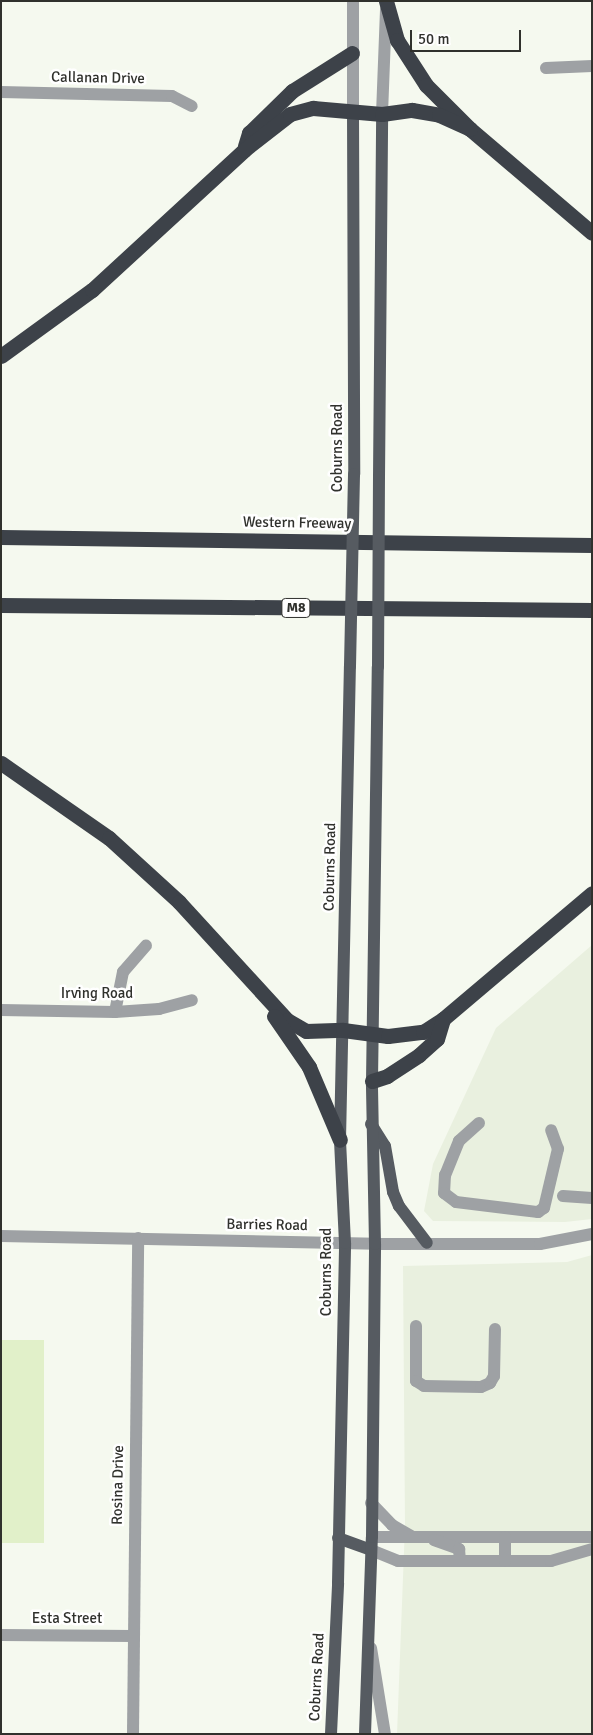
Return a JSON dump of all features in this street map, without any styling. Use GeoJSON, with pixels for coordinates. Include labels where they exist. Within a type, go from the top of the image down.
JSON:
{"type":"FeatureCollection","features":[{"type":"Feature","properties":{"kind":"highway"},"geometry":{"type":"LineString","coordinates":[[386,1],[397,40],[414,70],[470,129],[592,233]]}},
{"type":"Feature","properties":{"kind":"highway"},"geometry":{"type":"LineString","coordinates":[[244,150],[249,133],[292,91],[352,53]]}},
{"type":"Feature","properties":{"kind":"highway"},"geometry":{"type":"LineString","coordinates":[[1,356],[41,330],[92,290],[244,150],[290,114],[325,108],[382,114],[425,112],[470,129]]}},
{"type":"Feature","properties":{"kind":"highway","name":"Western Freeway"},"geometry":{"type":"LineString","coordinates":[[1,537],[592,545]]}},
{"type":"Feature","properties":{"kind":"highway","name":"M8"},"geometry":{"type":"LineString","coordinates":[[1,605],[592,610]]}},
{"type":"Feature","properties":{"kind":"highway"},"geometry":{"type":"LineString","coordinates":[[1,763],[109,838],[150,874],[214,940],[256,989],[296,1027],[316,1033],[343,1030],[373,1034],[414,1035],[443,1019],[592,893]]}},
{"type":"Feature","properties":{"kind":"highway"},"geometry":{"type":"LineString","coordinates":[[256,989],[309,1067],[340,1140]]}},
{"type":"Feature","properties":{"kind":"highway"},"geometry":{"type":"LineString","coordinates":[[372,1081],[386,1076],[419,1055],[437,1039],[443,1019]]}},
{"type":"Feature","properties":{"kind":"main road","name":"Coburns Road"},"geometry":{"type":"LineString","coordinates":[[331,1734],[345,1243],[340,1140],[354,474],[353,112]]}},
{"type":"Feature","properties":{"kind":"main road"},"geometry":{"type":"LineString","coordinates":[[365,1734],[370,1641],[372,1537],[375,1244],[372,1081],[378,667],[382,114]]}},
{"type":"Feature","properties":{"kind":"main road"},"geometry":{"type":"LineString","coordinates":[[372,1124],[385,1146],[393,1192],[399,1206],[427,1243]]}},
{"type":"Feature","properties":{"kind":"main road"},"geometry":{"type":"LineString","coordinates":[[338,1538],[372,1537]]}},
{"type":"Feature","properties":{"kind":"main road"},"geometry":{"type":"LineString","coordinates":[[338,1538],[371,1550]]}},
{"type":"Feature","properties":{"kind":"street","name":"Coburns Road"},"geometry":{"type":"LineString","coordinates":[[353,1],[353,112]]}},
{"type":"Feature","properties":{"kind":"street"},"geometry":{"type":"LineString","coordinates":[[382,114],[386,1]]}},
{"type":"Feature","properties":{"kind":"street"},"geometry":{"type":"LineString","coordinates":[[546,68],[592,66]]}},
{"type":"Feature","properties":{"kind":"street","name":"Callanan Drive"},"geometry":{"type":"LineString","coordinates":[[1,92],[172,96],[192,106]]}},
{"type":"Feature","properties":{"kind":"street"},"geometry":{"type":"LineString","coordinates":[[115,1012],[123,972],[146,946]]}},
{"type":"Feature","properties":{"kind":"street","name":"Irving Road"},"geometry":{"type":"LineString","coordinates":[[1,1010],[115,1012],[159,1009],[192,1000]]}},
{"type":"Feature","properties":{"kind":"street"},"geometry":{"type":"LineString","coordinates":[[480,1123],[459,1141],[445,1175],[444,1193],[456,1202],[538,1212],[544,1208],[558,1149],[551,1130]]}},
{"type":"Feature","properties":{"kind":"street"},"geometry":{"type":"LineString","coordinates":[[563,1196],[592,1198]]}},
{"type":"Feature","properties":{"kind":"street","name":"Barries Road"},"geometry":{"type":"LineString","coordinates":[[1,1236],[375,1244],[540,1244],[592,1234]]}},
{"type":"Feature","properties":{"kind":"street","name":"Rosina Drive"},"geometry":{"type":"LineString","coordinates":[[133,1734],[138,1238]]}},
{"type":"Feature","properties":{"kind":"street"},"geometry":{"type":"LineString","coordinates":[[416,1326],[416,1381],[424,1386],[481,1387],[490,1383],[494,1376],[495,1329]]}},
{"type":"Feature","properties":{"kind":"street"},"geometry":{"type":"LineString","coordinates":[[371,1503],[392,1525],[411,1536]]}},
{"type":"Feature","properties":{"kind":"street"},"geometry":{"type":"LineString","coordinates":[[425,1536],[459,1548],[460,1561]]}},
{"type":"Feature","properties":{"kind":"street"},"geometry":{"type":"LineString","coordinates":[[372,1537],[592,1537]]}},
{"type":"Feature","properties":{"kind":"street"},"geometry":{"type":"LineString","coordinates":[[504,1561],[505,1537]]}},
{"type":"Feature","properties":{"kind":"street"},"geometry":{"type":"LineString","coordinates":[[371,1550],[398,1561],[551,1561],[592,1549]]}},
{"type":"Feature","properties":{"kind":"street","name":"Esta Street"},"geometry":{"type":"LineString","coordinates":[[1,1635],[133,1636]]}},
{"type":"Feature","properties":{"kind":"street"},"geometry":{"type":"LineString","coordinates":[[370,1641],[385,1734]]}},
{"type":"Feature","properties":{"kind":"shaded area"},"geometry":{"type":"Polygon","coordinates":[[[592,945],[592,1219],[565,1222],[433,1221],[424,1211],[433,1164],[496,1028],[592,945]]]}},
{"type":"Feature","properties":{"kind":"shaded area"},"geometry":{"type":"Polygon","coordinates":[[[592,1255],[592,1734],[397,1734],[405,1525],[403,1266],[567,1262],[592,1255]]]}},
{"type":"Feature","properties":{"kind":"green space"},"geometry":{"type":"Polygon","coordinates":[[[1,1340],[44,1340],[44,1543],[1,1543],[1,1340]]]}}]}
